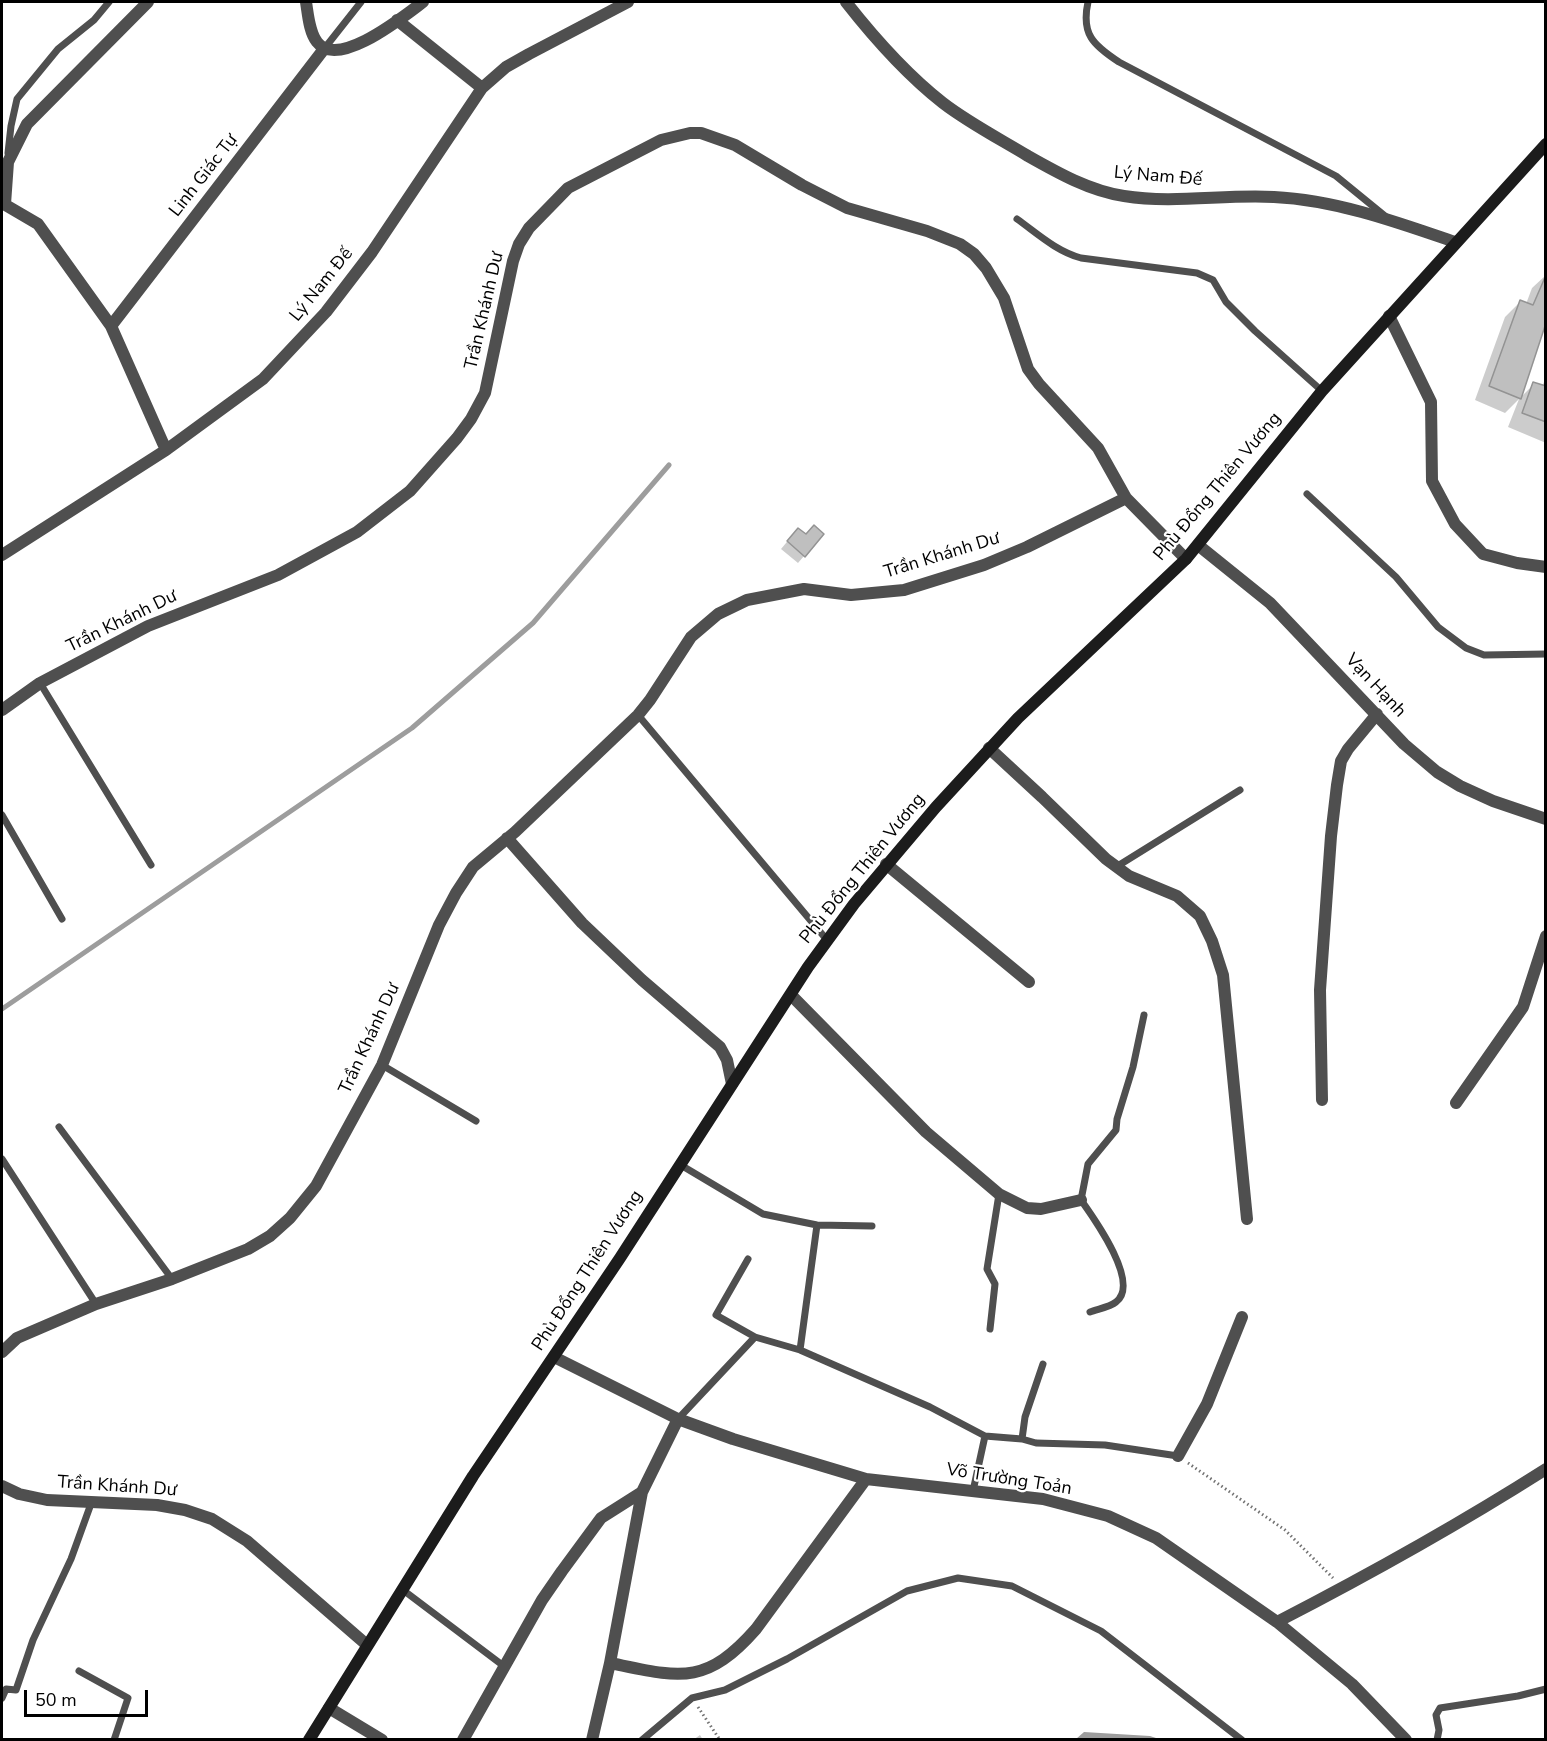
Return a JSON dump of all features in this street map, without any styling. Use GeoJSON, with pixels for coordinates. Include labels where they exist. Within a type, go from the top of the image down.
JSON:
{"type":"FeatureCollection","features":[{"type":"Feature","properties":{"kind":"main road","name":"Phù Đổng Thiên Vương"},"geometry":{"type":"LineString","coordinates":[[309,1740],[473,1476],[554,1357],[827,940],[886,864],[989,748],[1027,709],[1186,559],[1322,391],[1545,144]]}},
{"type":"Feature","properties":{"kind":"street"},"geometry":{"type":"LineString","coordinates":[[148,2],[27,124],[8,162],[3,203],[38,224],[111,326],[166,450]]}},
{"type":"Feature","properties":{"kind":"street"},"geometry":{"type":"LineString","coordinates":[[306,2],[316,42],[324,49],[332,51],[351,48],[423,2]]}},
{"type":"Feature","properties":{"kind":"street","name":"Lý Nam Đế"},"geometry":{"type":"LineString","coordinates":[[2,555],[166,450],[263,379],[326,312],[372,252],[482,88],[506,67],[628,2]]}},
{"type":"Feature","properties":{"kind":"street","name":"Lý Nam Đế"},"geometry":{"type":"LineString","coordinates":[[846,2],[869,32],[903,68],[944,104],[1050,168],[1089,187],[1124,196],[1156,199],[1274,197],[1319,203],[1390,219],[1455,242]]}},
{"type":"Feature","properties":{"kind":"street"},"geometry":{"type":"LineString","coordinates":[[398,20],[482,88]]}},
{"type":"Feature","properties":{"kind":"street","name":"Linh Giác Tự"},"geometry":{"type":"LineString","coordinates":[[111,326],[324,49]]}},
{"type":"Feature","properties":{"kind":"street","name":"Trần Khánh Dư"},"geometry":{"type":"LineString","coordinates":[[2,710],[40,683],[148,626],[278,575],[357,532],[410,491],[471,420],[484,393],[513,261],[519,244],[529,228],[568,188],[586,177],[661,140],[690,133],[701,133],[735,145],[802,185],[847,208],[927,231],[960,244],[974,254],[986,268],[1004,298],[1028,369],[1098,448],[1126,498],[1186,559]]}},
{"type":"Feature","properties":{"kind":"street"},"geometry":{"type":"LineString","coordinates":[[1389,316],[1431,402],[1432,481],[1455,524],[1484,554],[1517,563],[1545,567]]}},
{"type":"Feature","properties":{"kind":"street","name":"Trần Khánh Dư"},"geometry":{"type":"LineString","coordinates":[[2,1352],[17,1338],[96,1304],[172,1280],[249,1249],[270,1236],[290,1218],[316,1186],[382,1065],[439,924],[473,867],[638,715],[691,637],[718,614],[747,600],[804,589],[851,595],[904,590],[984,565],[1027,547],[1126,498]]}},
{"type":"Feature","properties":{"kind":"street","name":"Vạn Hạnh"},"geometry":{"type":"LineString","coordinates":[[1198,545],[1270,603],[1404,744],[1437,772],[1460,786],[1493,801],[1545,819]]}},
{"type":"Feature","properties":{"kind":"street"},"geometry":{"type":"LineString","coordinates":[[1322,1100],[1320,990],[1337,785],[1341,761],[1377,714]]}},
{"type":"Feature","properties":{"kind":"street"},"geometry":{"type":"LineString","coordinates":[[989,748],[1042,796],[1106,860],[1130,876],[1177,896],[1200,916],[1212,940],[1223,975],[1247,1219]]}},
{"type":"Feature","properties":{"kind":"street"},"geometry":{"type":"LineString","coordinates":[[507,838],[582,923],[642,980],[720,1047],[727,1060],[732,1084]]}},
{"type":"Feature","properties":{"kind":"street"},"geometry":{"type":"LineString","coordinates":[[886,864],[1029,982]]}},
{"type":"Feature","properties":{"kind":"street"},"geometry":{"type":"LineString","coordinates":[[1456,1103],[1522,1007],[1545,936]]}},
{"type":"Feature","properties":{"kind":"street"},"geometry":{"type":"LineString","coordinates":[[791,995],[926,1132],[999,1194],[1028,1208],[1041,1209],[1080,1200]]}},
{"type":"Feature","properties":{"kind":"street"},"geometry":{"type":"LineString","coordinates":[[1178,1456],[1207,1404],[1242,1317]]}},
{"type":"Feature","properties":{"kind":"street","name":"Võ Trường Toản"},"geometry":{"type":"LineString","coordinates":[[554,1357],[678,1419],[733,1439],[866,1479],[1043,1499],[1108,1516],[1156,1538],[1277,1622],[1352,1683],[1406,1740]]}},
{"type":"Feature","properties":{"kind":"street"},"geometry":{"type":"LineString","coordinates":[[592,1740],[610,1663],[642,1492],[678,1419]]}},
{"type":"Feature","properties":{"kind":"street"},"geometry":{"type":"LineString","coordinates":[[1277,1622],[1343,1588],[1486,1507],[1545,1469]]}},
{"type":"Feature","properties":{"kind":"street"},"geometry":{"type":"LineString","coordinates":[[610,1663],[664,1674],[681,1675],[714,1666],[740,1647],[756,1629],[866,1479]]}},
{"type":"Feature","properties":{"kind":"street","name":"Trần Khánh Dư"},"geometry":{"type":"LineString","coordinates":[[2,1486],[19,1494],[47,1500],[157,1505],[185,1510],[212,1519],[247,1540],[367,1645]]}},
{"type":"Feature","properties":{"kind":"street"},"geometry":{"type":"LineString","coordinates":[[463,1740],[542,1600],[601,1518],[642,1492]]}},
{"type":"Feature","properties":{"kind":"street"},"geometry":{"type":"LineString","coordinates":[[329,1708],[382,1740]]}},
{"type":"Feature","properties":{"kind":"lane"},"geometry":{"type":"LineString","coordinates":[[8,162],[11,126],[17,99],[58,49],[94,20],[109,2]]}},
{"type":"Feature","properties":{"kind":"lane"},"geometry":{"type":"LineString","coordinates":[[324,49],[361,2]]}},
{"type":"Feature","properties":{"kind":"lane"},"geometry":{"type":"LineString","coordinates":[[1089,2],[1086,12],[1086,28],[1090,38],[1099,49],[1119,62],[1336,176],[1390,219]]}},
{"type":"Feature","properties":{"kind":"lane"},"geometry":{"type":"LineString","coordinates":[[1017,219],[1067,254],[1197,273],[1213,280],[1226,302],[1322,391]]}},
{"type":"Feature","properties":{"kind":"lane"},"geometry":{"type":"LineString","coordinates":[[1307,494],[1396,577],[1438,627],[1466,648],[1484,655],[1545,654]]}},
{"type":"Feature","properties":{"kind":"lane"},"geometry":{"type":"LineString","coordinates":[[40,683],[151,865]]}},
{"type":"Feature","properties":{"kind":"lane"},"geometry":{"type":"LineString","coordinates":[[638,715],[827,940]]}},
{"type":"Feature","properties":{"kind":"lane"},"geometry":{"type":"LineString","coordinates":[[1116,867],[1240,790]]}},
{"type":"Feature","properties":{"kind":"lane"},"geometry":{"type":"LineString","coordinates":[[2,815],[62,920]]}},
{"type":"Feature","properties":{"kind":"lane"},"geometry":{"type":"LineString","coordinates":[[1090,1312],[1116,1303],[1122,1289],[1122,1276],[1115,1255],[1080,1200],[1088,1164],[1116,1130],[1144,1015]]}},
{"type":"Feature","properties":{"kind":"lane"},"geometry":{"type":"LineString","coordinates":[[382,1065],[476,1121]]}},
{"type":"Feature","properties":{"kind":"lane"},"geometry":{"type":"LineString","coordinates":[[59,1127],[172,1280]]}},
{"type":"Feature","properties":{"kind":"lane"},"geometry":{"type":"LineString","coordinates":[[2,1159],[96,1304]]}},
{"type":"Feature","properties":{"kind":"lane"},"geometry":{"type":"LineString","coordinates":[[679,1164],[763,1214],[817,1225],[872,1226]]}},
{"type":"Feature","properties":{"kind":"lane"},"geometry":{"type":"LineString","coordinates":[[990,1329],[995,1284],[987,1269],[999,1194]]}},
{"type":"Feature","properties":{"kind":"lane"},"geometry":{"type":"LineString","coordinates":[[800,1350],[817,1225]]}},
{"type":"Feature","properties":{"kind":"lane"},"geometry":{"type":"LineString","coordinates":[[748,1258],[716,1315],[754,1337],[800,1350],[930,1407],[985,1436],[1022,1439],[1036,1443],[1106,1445],[1178,1456]]}},
{"type":"Feature","properties":{"kind":"lane"},"geometry":{"type":"LineString","coordinates":[[678,1419],[754,1337]]}},
{"type":"Feature","properties":{"kind":"lane"},"geometry":{"type":"LineString","coordinates":[[1022,1439],[1025,1417],[1043,1364]]}},
{"type":"Feature","properties":{"kind":"lane"},"geometry":{"type":"LineString","coordinates":[[973,1491],[985,1436]]}},
{"type":"Feature","properties":{"kind":"lane"},"geometry":{"type":"LineString","coordinates":[[2,1698],[6,1689],[16,1690],[33,1640],[71,1559],[92,1501]]}},
{"type":"Feature","properties":{"kind":"lane"},"geometry":{"type":"LineString","coordinates":[[642,1740],[692,1698],[725,1690],[788,1659],[907,1591],[958,1578],[1012,1586],[1101,1631],[1242,1740]]}},
{"type":"Feature","properties":{"kind":"lane"},"geometry":{"type":"LineString","coordinates":[[403,1590],[505,1667]]}},
{"type":"Feature","properties":{"kind":"lane"},"geometry":{"type":"LineString","coordinates":[[79,1671],[128,1698],[114,1740]]}},
{"type":"Feature","properties":{"kind":"lane"},"geometry":{"type":"LineString","coordinates":[[1437,1740],[1439,1730],[1436,1715],[1440,1708],[1518,1696],[1545,1689]]}},
{"type":"Feature","properties":{"kind":"path"},"geometry":{"type":"LineString","coordinates":[[1178,1456],[1285,1530],[1343,1588]]}},
{"type":"Feature","properties":{"kind":"path"},"geometry":{"type":"LineString","coordinates":[[692,1698],[720,1740]]}},
{"type":"Feature","properties":{"kind":"shaded area"},"geometry":{"type":"Polygon","coordinates":[[[1084,1732],[1150,1736],[1159,1739],[1076,1739],[1084,1732]]]}},
{"type":"Feature","properties":{"kind":"building"},"geometry":{"type":"Polygon","coordinates":[[[1546,275],[1546,323],[1521,399],[1489,386],[1520,300],[1533,305],[1546,275]]]}},
{"type":"Feature","properties":{"kind":"building"},"geometry":{"type":"Polygon","coordinates":[[[1533,382],[1546,386],[1546,422],[1522,413],[1533,382]]]}},
{"type":"Feature","properties":{"kind":"building"},"geometry":{"type":"Polygon","coordinates":[[[814,525],[824,534],[805,557],[787,541],[798,528],[806,534],[814,525]]]}},
{"type":"Feature","properties":{"kind":"waterway"},"geometry":{"type":"LineString","coordinates":[[2,1009],[412,728],[533,623],[669,465]]}}]}
